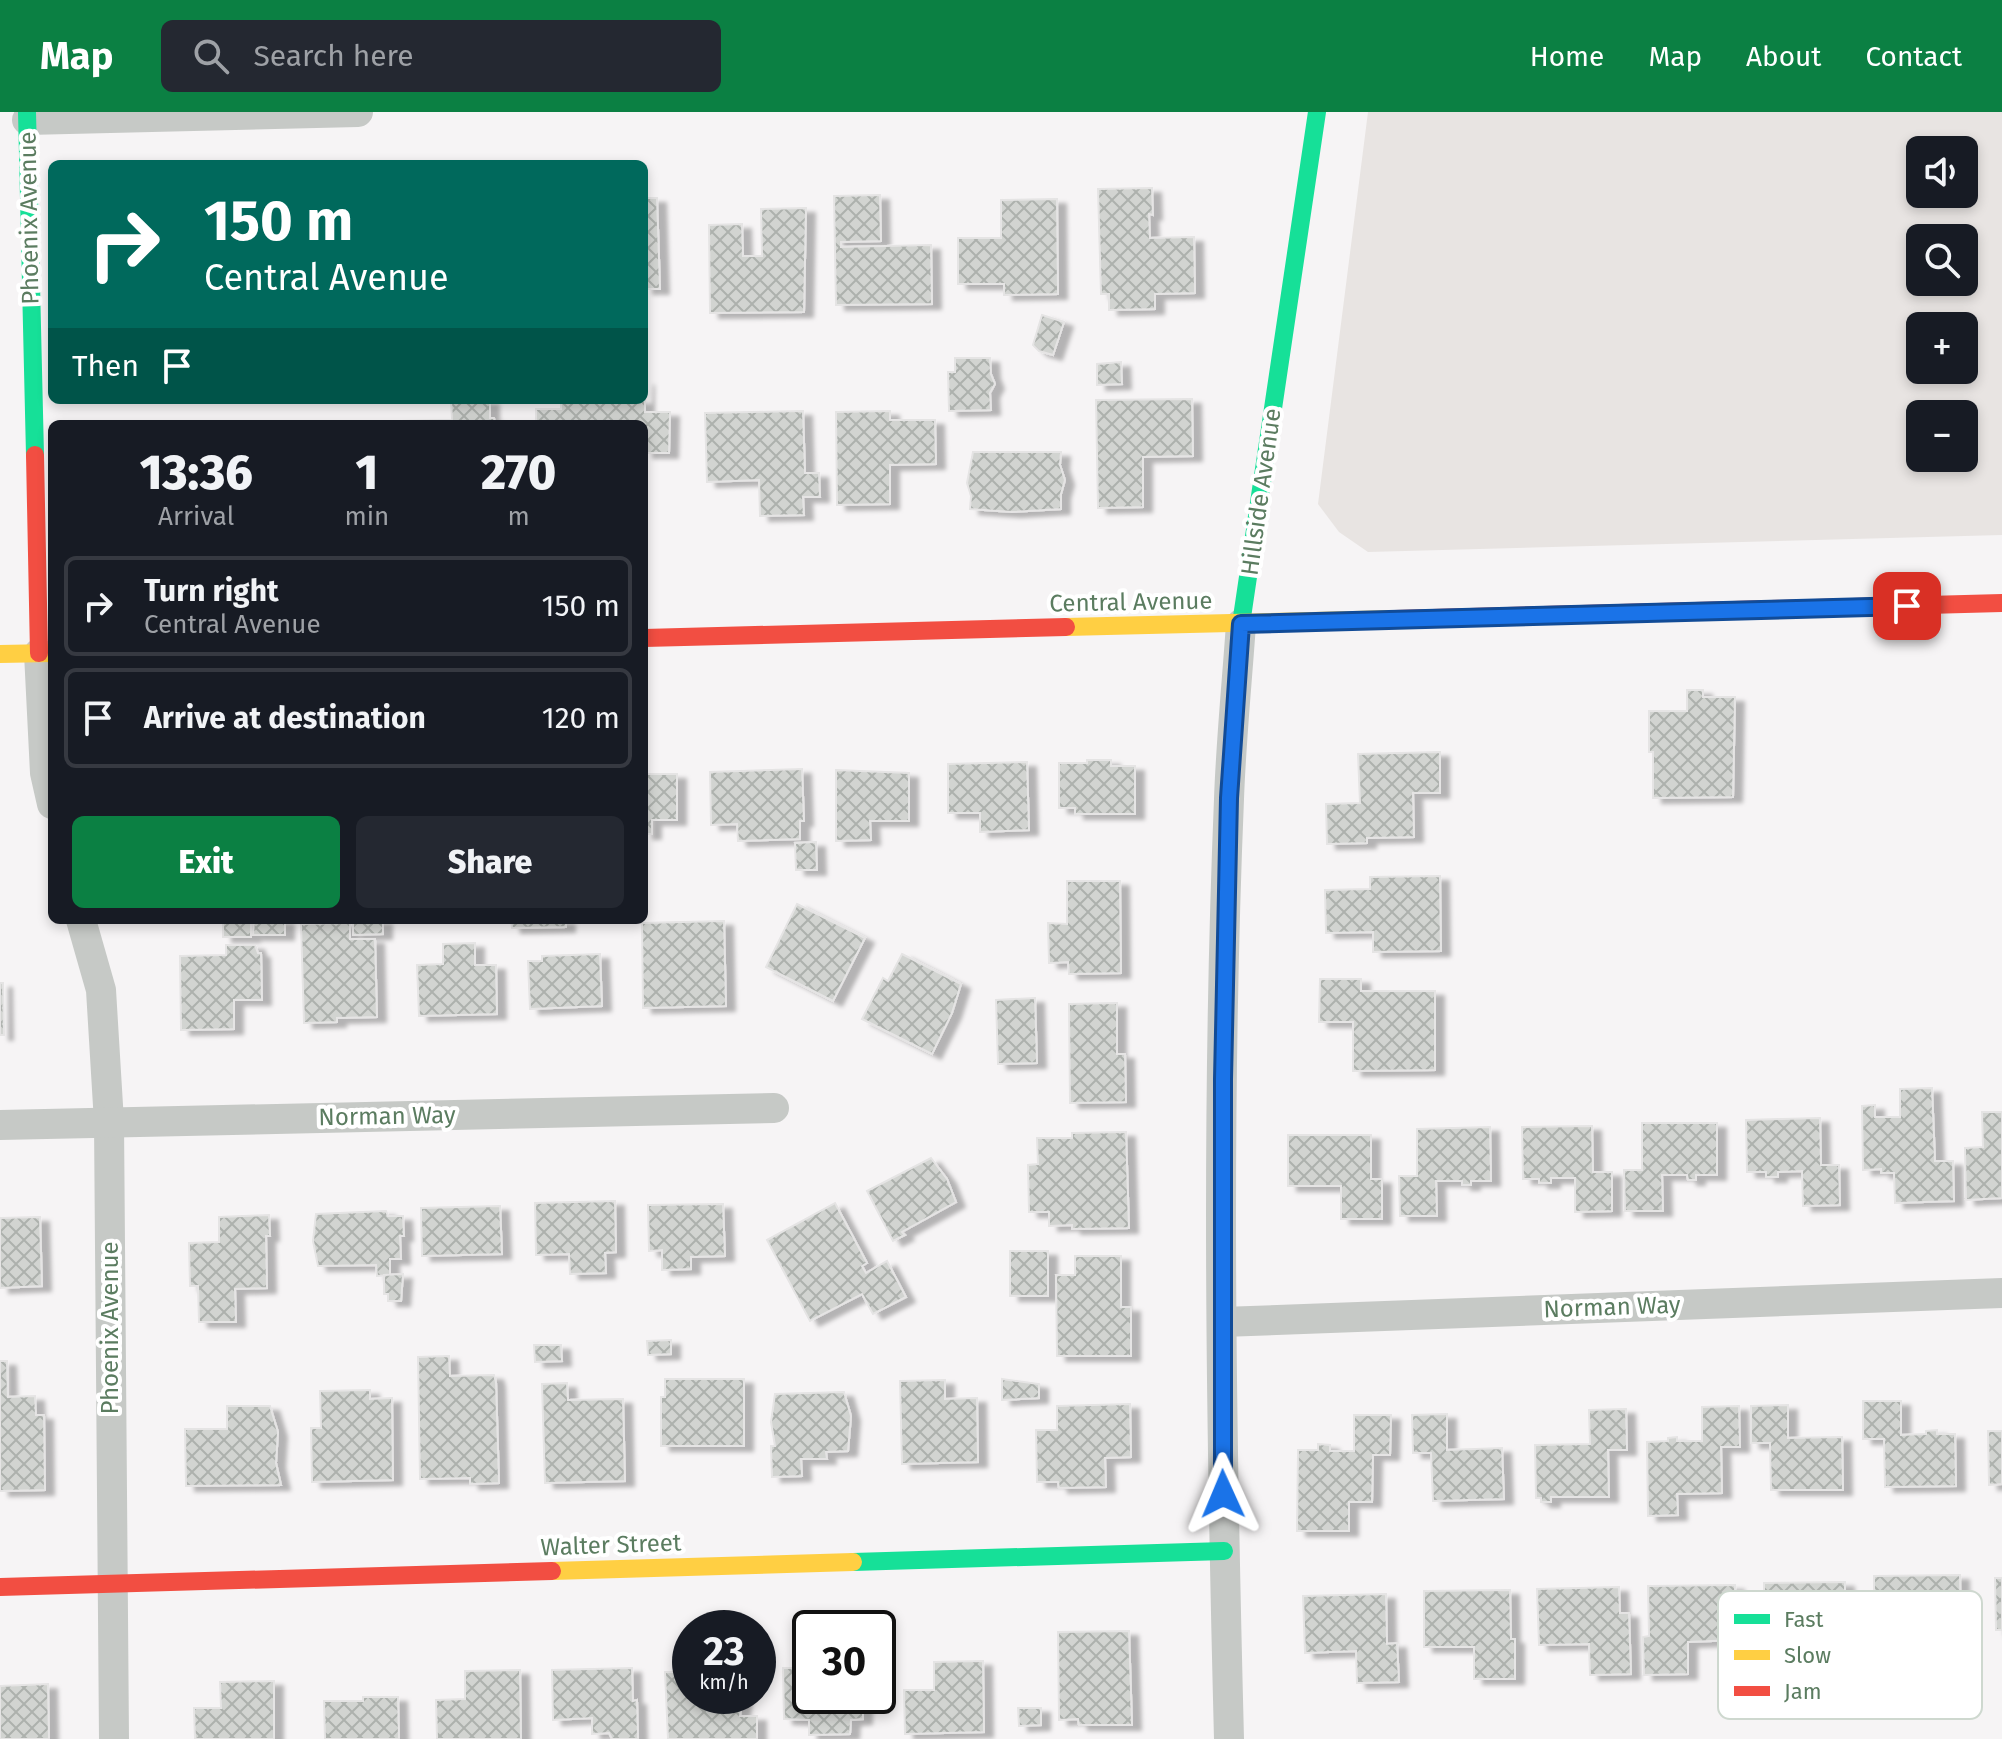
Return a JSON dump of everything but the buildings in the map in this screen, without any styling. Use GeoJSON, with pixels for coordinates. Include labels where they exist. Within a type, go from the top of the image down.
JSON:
{"type":"FeatureCollection","features":[{"type":"Feature","properties":{"kind":"street"},"geometry":{"type":"LineString","coordinates":[[27,116],[358,112]]}},
{"type":"Feature","properties":{"kind":"street","name":"Hillside Avenue"},"geometry":{"type":"LineString","coordinates":[[1229,1739],[1224,1551],[1222,1110],[1229,798],[1241,624],[1317,112]]}},
{"type":"Feature","properties":{"kind":"street","name":"Phoenix Avenue"},"geometry":{"type":"LineString","coordinates":[[27,116],[45,653],[45,773],[48,786]]}},
{"type":"Feature","properties":{"kind":"street","name":"Central Avenue"},"geometry":{"type":"LineString","coordinates":[[648,638],[2002,603]]}},
{"type":"Feature","properties":{"kind":"street"},"geometry":{"type":"LineString","coordinates":[[0,654],[45,653]]}},
{"type":"Feature","properties":{"kind":"street","name":"Phoenix Avenue"},"geometry":{"type":"LineString","coordinates":[[82,924],[101,990],[109,1122],[114,1739]]}},
{"type":"Feature","properties":{"kind":"street","name":"Norman Way"},"geometry":{"type":"LineString","coordinates":[[0,1125],[774,1108]]}},
{"type":"Feature","properties":{"kind":"street","name":"Norman Way"},"geometry":{"type":"LineString","coordinates":[[1222,1322],[2002,1293]]}},
{"type":"Feature","properties":{"kind":"street","name":"Walter Street"},"geometry":{"type":"LineString","coordinates":[[0,1587],[1224,1551]]}},
{"type":"Feature","properties":{"kind":"shaded area"},"geometry":{"type":"Polygon","coordinates":[[[1368,112],[2002,112],[2002,535],[1368,552],[1339,532],[1318,504],[1368,112]]]}},
{"type":"Feature","properties":{"kind":"traffic: fast"},"geometry":{"type":"LineString","coordinates":[[27,112],[35,455]]}},
{"type":"Feature","properties":{"kind":"traffic: fast"},"geometry":{"type":"LineString","coordinates":[[1241,624],[1317,112]]}},
{"type":"Feature","properties":{"kind":"traffic: fast"},"geometry":{"type":"LineString","coordinates":[[853,1562],[1224,1551]]}},
{"type":"Feature","properties":{"kind":"traffic: slow"},"geometry":{"type":"LineString","coordinates":[[1066,627],[1395,619]]}},
{"type":"Feature","properties":{"kind":"traffic: slow"},"geometry":{"type":"LineString","coordinates":[[0,654],[48,653]]}},
{"type":"Feature","properties":{"kind":"traffic: slow"},"geometry":{"type":"LineString","coordinates":[[552,1571],[853,1562]]}},
{"type":"Feature","properties":{"kind":"traffic: jam"},"geometry":{"type":"LineString","coordinates":[[35,455],[39,653]]}},
{"type":"Feature","properties":{"kind":"traffic: jam"},"geometry":{"type":"LineString","coordinates":[[1395,619],[2002,603]]}},
{"type":"Feature","properties":{"kind":"traffic: jam"},"geometry":{"type":"LineString","coordinates":[[648,638],[1066,627]]}},
{"type":"Feature","properties":{"kind":"traffic: jam"},"geometry":{"type":"LineString","coordinates":[[0,1587],[552,1571]]}},
{"type":"Feature","properties":{"kind":"route"},"geometry":{"type":"LineString","coordinates":[[1223,1494],[1223,1079],[1229,798],[1241,624],[1907,606]]}}]}
